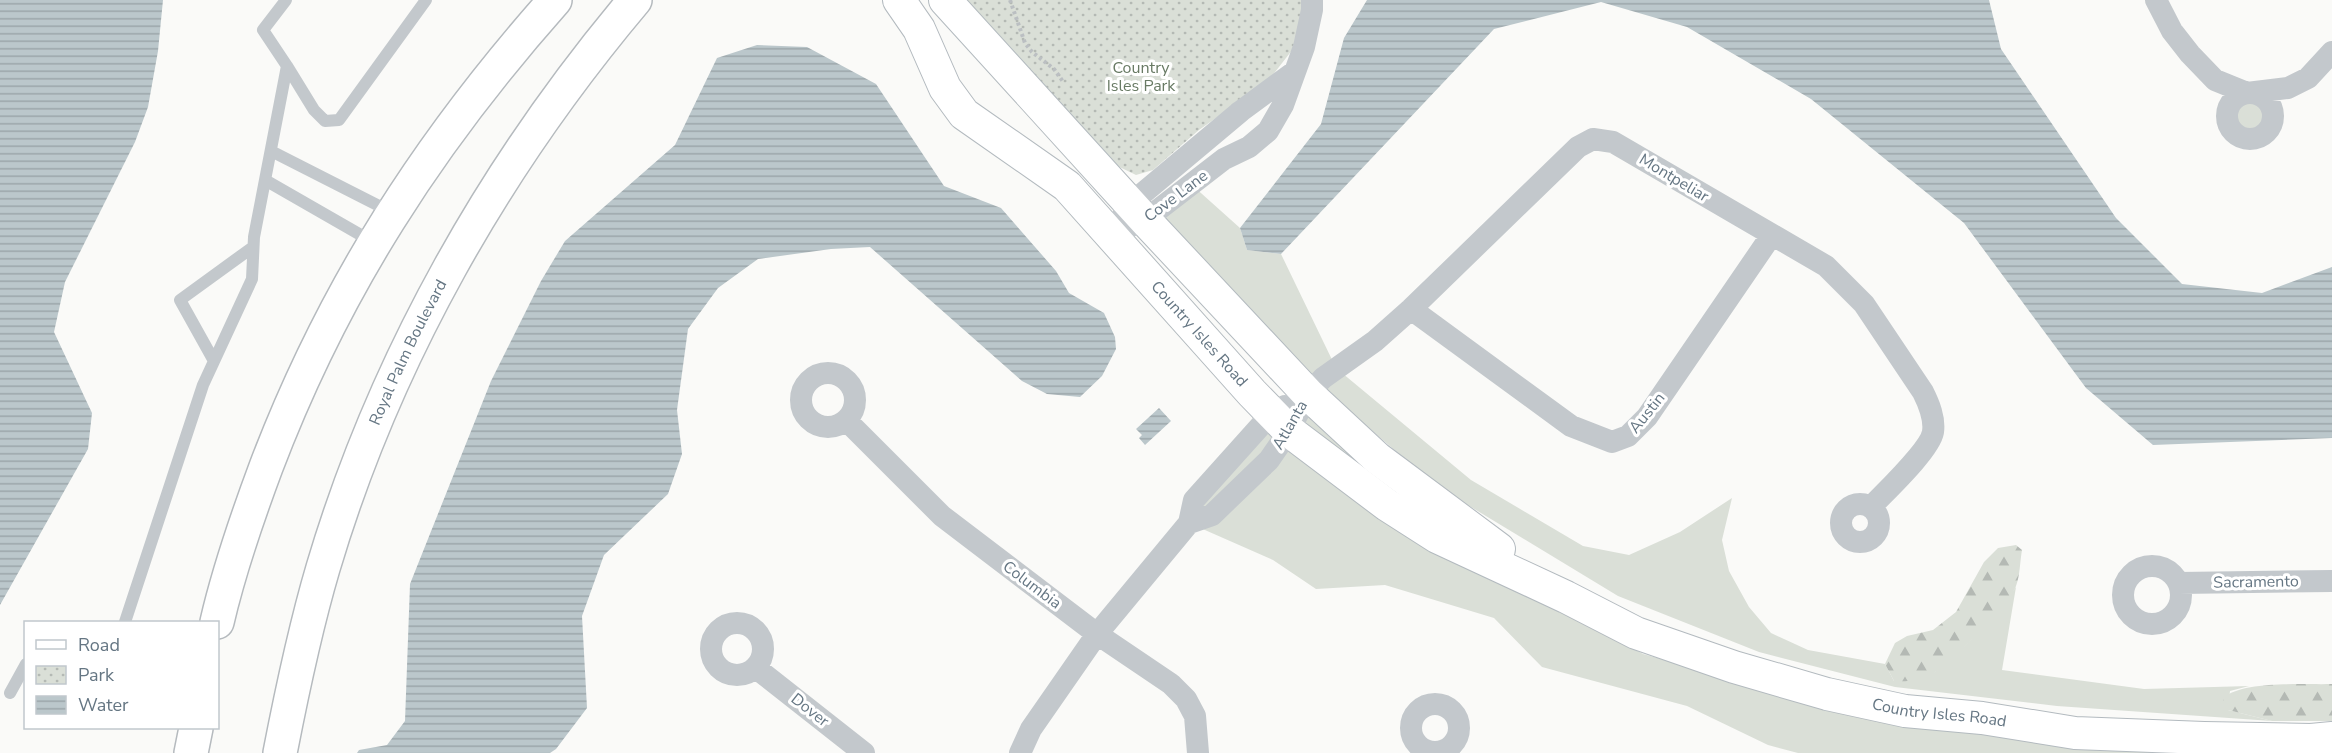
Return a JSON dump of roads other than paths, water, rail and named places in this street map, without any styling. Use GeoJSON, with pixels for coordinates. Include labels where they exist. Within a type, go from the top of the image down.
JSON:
{"type":"FeatureCollection","features":[{"type":"Feature","properties":{"kind":"main road"},"geometry":{"type":"LineString","coordinates":[[217,621],[237,550],[282,423],[330,321],[391,213],[468,103],[555,0]]}},
{"type":"Feature","properties":{"kind":"main road","name":"Royal Palm Boulevard"},"geometry":{"type":"LineString","coordinates":[[280,753],[305,632],[324,566],[365,447],[396,375],[425,314],[493,195],[569,82],[635,0]]}},
{"type":"Feature","properties":{"kind":"street","name":"Country Isles Road"},"geometry":{"type":"LineString","coordinates":[[899,0],[919,29],[945,88],[964,114],[1067,186],[1251,393],[1280,422],[1387,505],[1437,537],[1566,597],[1636,633],[1827,694],[1905,711],[1982,718],[2075,734],[2311,740],[2332,738]]}},
{"type":"Feature","properties":{"kind":"street","name":"Country Isles Road"},"geometry":{"type":"LineString","coordinates":[[945,0],[1137,212],[1308,394],[1377,458],[1449,514],[1566,597]]}},
{"type":"Feature","properties":{"kind":"street","name":"Cove Lane"},"geometry":{"type":"LineString","coordinates":[[1137,212],[1260,140],[1275,122],[1304,47],[1312,0]]}},
{"type":"Feature","properties":{"kind":"street"},"geometry":{"type":"LineString","coordinates":[[2156,0],[2172,31],[2190,54],[2216,80],[2247,93],[2288,88],[2308,78],[2332,52]]}},
{"type":"Feature","properties":{"kind":"street","name":"Cove Lane"},"geometry":{"type":"LineString","coordinates":[[1111,234],[1137,212],[1240,111],[1294,72]]}},
{"type":"Feature","properties":{"kind":"street","name":"Montpeliar"},"geometry":{"type":"LineString","coordinates":[[1308,394],[1323,378],[1375,341],[1411,309],[1578,147],[1593,139],[1613,142],[1826,266],[1864,304],[1915,380],[1928,403],[1933,425],[1931,439],[1871,507]]}},
{"type":"Feature","properties":{"kind":"street","name":"Austin"},"geometry":{"type":"LineString","coordinates":[[1411,309],[1570,426],[1612,442],[1628,436],[1647,417],[1771,236]]}},
{"type":"Feature","properties":{"kind":"street","name":"Atlanta"},"geometry":{"type":"LineString","coordinates":[[1020,753],[1031,729],[1097,634],[1189,523],[1194,500],[1308,394]]}},
{"type":"Feature","properties":{"kind":"street","name":"Columbia"},"geometry":{"type":"LineString","coordinates":[[847,421],[942,516],[1097,634],[1171,684],[1186,699],[1195,716],[1198,753]]}},
{"type":"Feature","properties":{"kind":"street","name":"Sacramento"},"geometry":{"type":"LineString","coordinates":[[2179,583],[2332,581]]}},
{"type":"Feature","properties":{"kind":"street","name":"Dover"},"geometry":{"type":"LineString","coordinates":[[756,668],[864,753]]}},
{"type":"Feature","properties":{"kind":"lane"},"geometry":{"type":"LineString","coordinates":[[286,0],[263,30],[314,110],[325,121],[339,120],[426,0]]}},
{"type":"Feature","properties":{"kind":"lane"},"geometry":{"type":"LineString","coordinates":[[125,621],[203,386],[252,279],[253,247],[287,66]]}},
{"type":"Feature","properties":{"kind":"lane"},"geometry":{"type":"LineString","coordinates":[[271,151],[391,213]]}},
{"type":"Feature","properties":{"kind":"lane"},"geometry":{"type":"LineString","coordinates":[[265,180],[373,242]]}},
{"type":"Feature","properties":{"kind":"lane"},"geometry":{"type":"LineString","coordinates":[[214,361],[180,300],[253,247]]}},
{"type":"Feature","properties":{"kind":"lane"},"geometry":{"type":"LineString","coordinates":[[10,693],[24,668]]}},
{"type":"Feature","properties":{"kind":"water"},"geometry":{"type":"Polygon","coordinates":[[[0,0],[163,0],[158,51],[148,107],[135,142],[65,282],[54,332],[92,413],[88,449],[0,605],[0,0]]]}},
{"type":"Feature","properties":{"kind":"water"},"geometry":{"type":"Polygon","coordinates":[[[1367,0],[1989,0],[2001,49],[2116,218],[2182,284],[2262,293],[2332,267],[2332,438],[2153,445],[2086,388],[1964,223],[1811,99],[1687,27],[1601,2],[1494,29],[1281,254],[1247,250],[1240,228],[1321,124],[1344,38],[1367,0]]]}},
{"type":"Feature","properties":{"kind":"water"},"geometry":{"type":"Polygon","coordinates":[[[757,45],[807,47],[876,84],[944,186],[1001,208],[1056,271],[1069,293],[1104,313],[1115,337],[1116,349],[1102,376],[1080,397],[1047,394],[1022,381],[870,247],[831,249],[758,259],[718,288],[688,329],[677,410],[682,454],[668,494],[604,555],[582,616],[587,708],[556,749],[550,753],[357,753],[359,750],[387,745],[405,721],[410,584],[491,381],[541,281],[565,241],[675,145],[717,58],[757,45]]]}},
{"type":"Feature","properties":{"kind":"water"},"geometry":{"type":"Polygon","coordinates":[[[1159,408],[1171,421],[1145,445],[1139,438],[1142,435],[1136,429],[1159,408]]]}},
{"type":"Feature","properties":{"kind":"park label","name":"Country Isles Park"},"geometry":{"type":"Point","coordinates":[1141,77]}}]}
